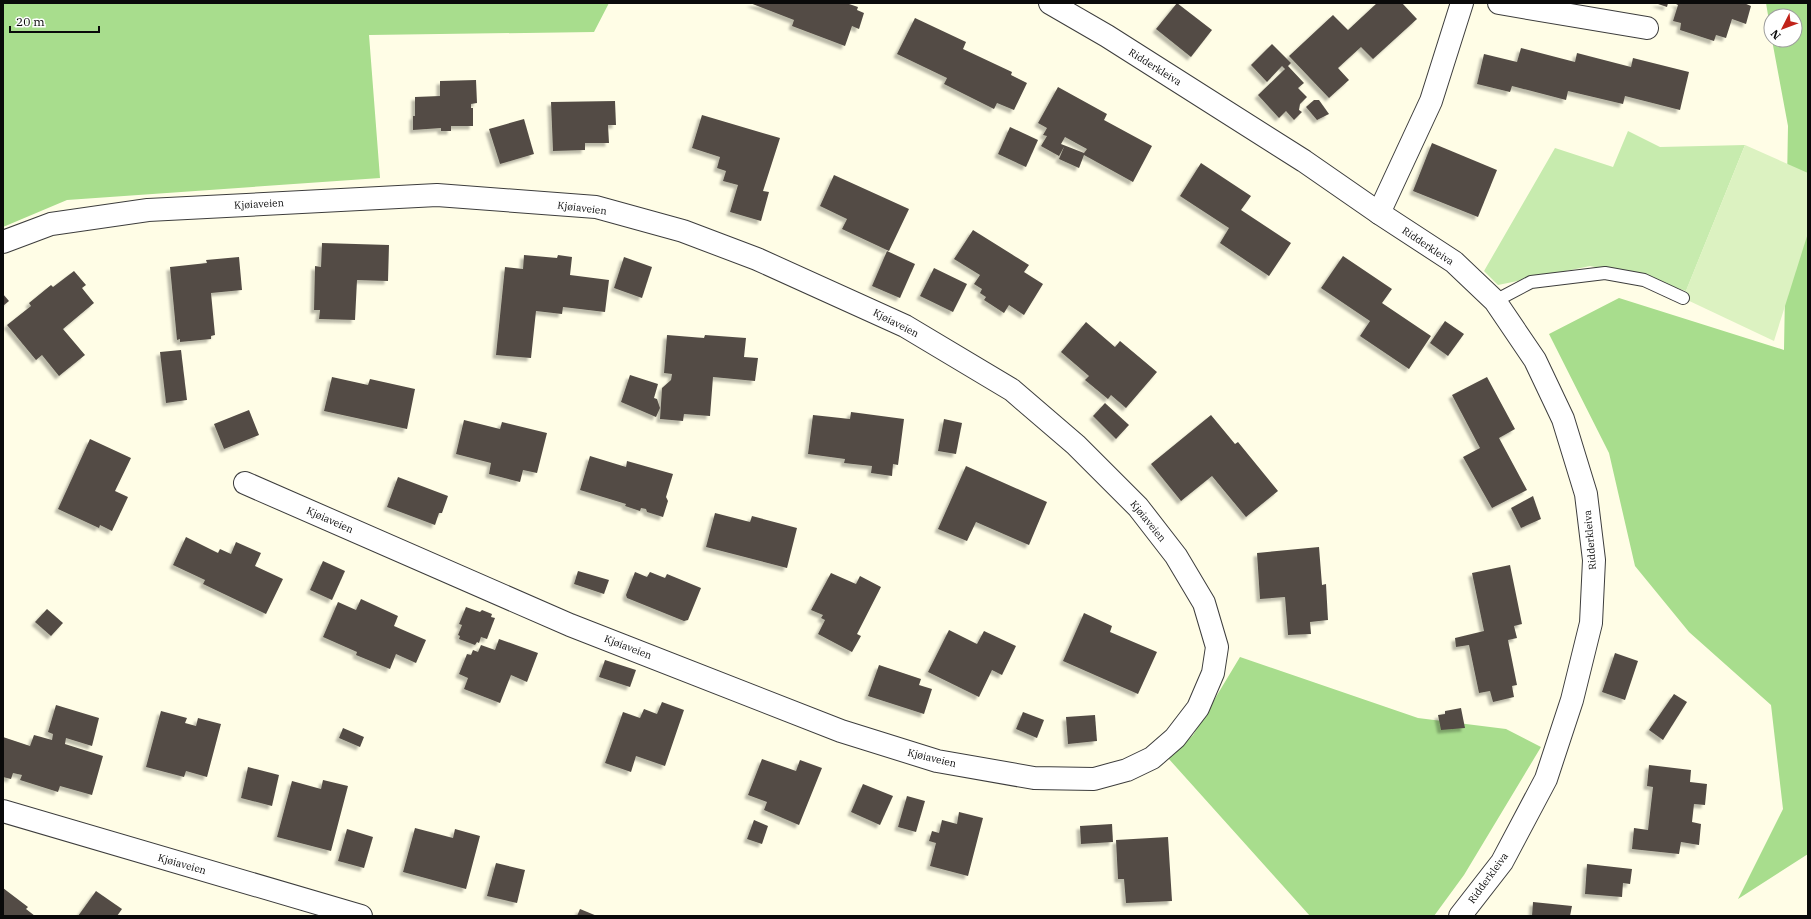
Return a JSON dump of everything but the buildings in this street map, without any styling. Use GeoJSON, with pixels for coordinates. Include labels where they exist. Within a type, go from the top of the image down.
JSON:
{"type":"FeatureCollection","features":[{"type":"Feature","properties":{"kind":"street","name":"Ridderkleiva"},"geometry":{"type":"LineString","coordinates":[[1050,3],[1107,36],[1304,161],[1379,213],[1454,262],[1495,301],[1535,360],[1560,413],[1586,494],[1594,560],[1591,623],[1572,700],[1546,778],[1502,862],[1460,916]]}},
{"type":"Feature","properties":{"kind":"street"},"geometry":{"type":"LineString","coordinates":[[1379,213],[1431,101],[1462,3]]}},
{"type":"Feature","properties":{"kind":"street"},"geometry":{"type":"LineString","coordinates":[[1500,3],[1647,28]]}},
{"type":"Feature","properties":{"kind":"street","name":"Kjøiaveien"},"geometry":{"type":"LineString","coordinates":[[3,242],[51,224],[148,210],[437,194],[596,208],[683,231],[757,259],[905,326],[1012,390],[1076,445],[1132,501],[1176,556],[1204,603],[1218,647],[1213,673],[1198,708],[1175,738],[1152,758],[1127,770],[1094,780],[1034,778],[937,761],[841,731],[570,625],[245,483]]}},
{"type":"Feature","properties":{"kind":"street","name":"Kjøiaveien"},"geometry":{"type":"LineString","coordinates":[[3,811],[361,916]]}},
{"type":"Feature","properties":{"kind":"lane"},"geometry":{"type":"LineString","coordinates":[[1495,301],[1531,282],[1605,273],[1644,280],[1683,298]]}},
{"type":"Feature","properties":{"kind":"green space"},"geometry":{"type":"Polygon","coordinates":[[[3,3],[609,3],[594,32],[369,35],[380,178],[67,200],[3,227],[3,3]]]}},
{"type":"Feature","properties":{"kind":"green space"},"geometry":{"type":"Polygon","coordinates":[[[1766,3],[1808,3],[1808,854],[1738,899],[1783,809],[1771,705],[1689,632],[1635,566],[1609,453],[1549,334],[1619,298],[1784,350],[1788,126],[1773,48],[1803,48],[1803,8],[1767,8],[1766,3]]]}},
{"type":"Feature","properties":{"kind":"green space"},"geometry":{"type":"Polygon","coordinates":[[[1628,131],[1660,147],[1745,145],[1686,291],[1638,276],[1590,266],[1498,285],[1484,271],[1555,148],[1613,167],[1628,131]]]}},
{"type":"Feature","properties":{"kind":"green space"},"geometry":{"type":"Polygon","coordinates":[[[1745,145],[1808,173],[1808,233],[1774,341],[1683,298],[1745,145]]]}},
{"type":"Feature","properties":{"kind":"green space"},"geometry":{"type":"Polygon","coordinates":[[[1240,657],[1418,718],[1506,729],[1541,747],[1464,875],[1434,916],[1310,916],[1168,758],[1193,735],[1240,657]]]}}]}
